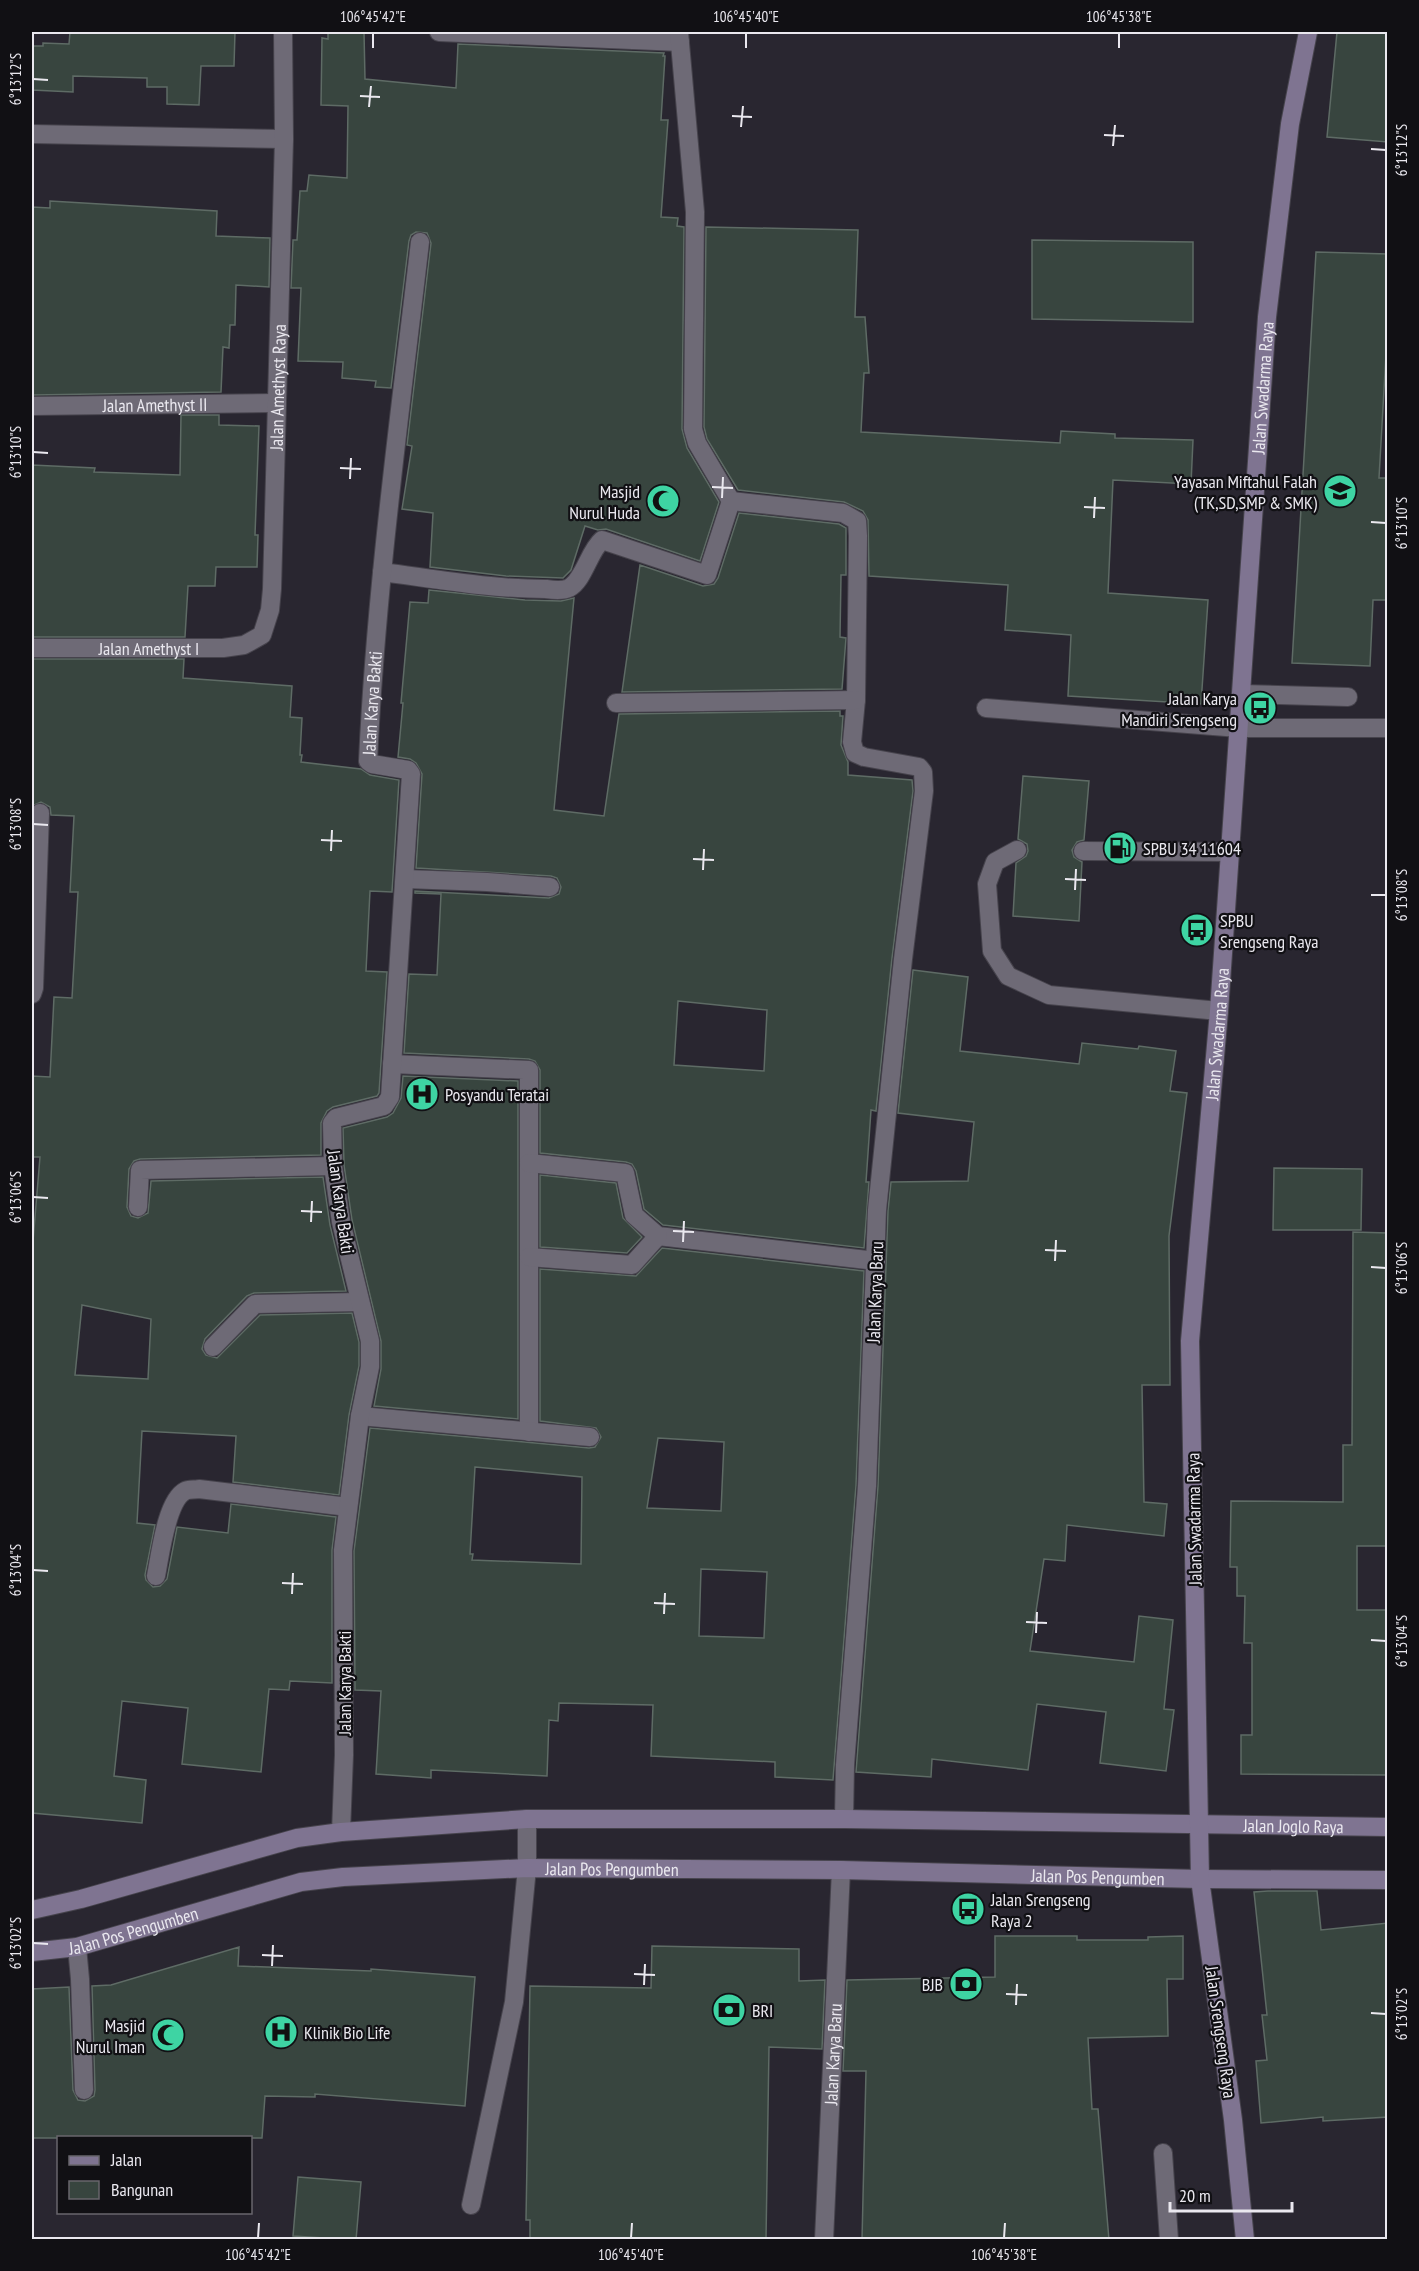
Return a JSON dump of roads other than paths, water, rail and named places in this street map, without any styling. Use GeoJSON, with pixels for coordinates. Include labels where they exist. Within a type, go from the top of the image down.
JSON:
{"type":"FeatureCollection","features":[{"type":"Feature","properties":{"kind":"main road","name":"Jalan Swadarma Raya"},"geometry":{"type":"LineString","coordinates":[[1199,1825],[1190,1341],[1219,1011],[1267,317],[1290,124],[1308,32]]}},
{"type":"Feature","properties":{"kind":"main road"},"geometry":{"type":"LineString","coordinates":[[32,1910],[81,1899],[297,1838],[341,1832],[527,1819],[844,1819],[1199,1825]]}},
{"type":"Feature","properties":{"kind":"main road","name":"Jalan Joglo Raya"},"geometry":{"type":"LineString","coordinates":[[1199,1825],[1388,1827]]}},
{"type":"Feature","properties":{"kind":"main road","name":"Jalan Srengseng Raya"},"geometry":{"type":"LineString","coordinates":[[1199,1825],[1200,1879],[1233,2120],[1245,2240]]}},
{"type":"Feature","properties":{"kind":"main road","name":"Jalan Pos Pengumben"},"geometry":{"type":"LineString","coordinates":[[32,1952],[77,1947],[301,1882],[343,1877],[527,1868],[841,1870],[1200,1879]]}},
{"type":"Feature","properties":{"kind":"main road"},"geometry":{"type":"LineString","coordinates":[[1200,1879],[1388,1880]]}},
{"type":"Feature","properties":{"kind":"street","name":"Jalan Amethyst Raya"},"geometry":{"type":"LineString","coordinates":[[262,635],[270,610],[272,589],[284,139],[284,32]]}},
{"type":"Feature","properties":{"kind":"street"},"geometry":{"type":"LineString","coordinates":[[420,242],[382,572],[525,589],[560,590],[569,588],[578,580],[602,540],[707,575],[731,501],[697,443],[693,429],[695,212],[680,37],[439,32]]}},
{"type":"Feature","properties":{"kind":"street"},"geometry":{"type":"LineString","coordinates":[[32,134],[284,139]]}},
{"type":"Feature","properties":{"kind":"street","name":"Jalan Amethyst II"},"geometry":{"type":"LineString","coordinates":[[32,406],[277,403]]}},
{"type":"Feature","properties":{"kind":"street"},"geometry":{"type":"LineString","coordinates":[[616,703],[856,700],[858,536],[856,521],[843,513],[731,501]]}},
{"type":"Feature","properties":{"kind":"street","name":"Jalan Karya Bakti"},"geometry":{"type":"LineString","coordinates":[[341,1832],[344,1755],[343,1551],[360,1416],[370,1367],[370,1341],[341,1222],[333,1166],[334,1119],[384,1107],[390,1097],[410,772],[372,764],[368,761],[371,688],[382,572]]}},
{"type":"Feature","properties":{"kind":"street","name":"Jalan Amethyst I"},"geometry":{"type":"LineString","coordinates":[[32,648],[223,648],[244,645],[262,635]]}},
{"type":"Feature","properties":{"kind":"street"},"geometry":{"type":"LineString","coordinates":[[1242,694],[1347,697]]}},
{"type":"Feature","properties":{"kind":"street","name":"Jalan Karya Baru"},"geometry":{"type":"LineString","coordinates":[[844,1819],[845,1765],[867,1486],[878,1210],[924,791],[922,772],[919,767],[864,757],[855,753],[852,742],[856,700]]}},
{"type":"Feature","properties":{"kind":"street"},"geometry":{"type":"LineString","coordinates":[[986,708],[1239,728],[1388,728]]}},
{"type":"Feature","properties":{"kind":"street"},"geometry":{"type":"LineString","coordinates":[[32,990],[40,813]]}},
{"type":"Feature","properties":{"kind":"street"},"geometry":{"type":"LineString","coordinates":[[1017,850],[995,862],[987,884],[992,951],[1008,976],[1049,995],[1219,1011]]}},
{"type":"Feature","properties":{"kind":"street"},"geometry":{"type":"LineString","coordinates":[[1083,851],[1229,852]]}},
{"type":"Feature","properties":{"kind":"street"},"geometry":{"type":"LineString","coordinates":[[405,879],[550,887]]}},
{"type":"Feature","properties":{"kind":"street"},"geometry":{"type":"LineString","coordinates":[[392,1064],[529,1070],[530,1432]]}},
{"type":"Feature","properties":{"kind":"street"},"geometry":{"type":"LineString","coordinates":[[530,1163],[625,1173],[634,1215],[658,1236],[876,1261]]}},
{"type":"Feature","properties":{"kind":"street"},"geometry":{"type":"LineString","coordinates":[[138,1207],[140,1170],[333,1166]]}},
{"type":"Feature","properties":{"kind":"street"},"geometry":{"type":"LineString","coordinates":[[529,1257],[632,1265],[658,1236]]}},
{"type":"Feature","properties":{"kind":"street"},"geometry":{"type":"LineString","coordinates":[[213,1347],[255,1304],[359,1302]]}},
{"type":"Feature","properties":{"kind":"street"},"geometry":{"type":"LineString","coordinates":[[360,1416],[590,1437]]}},
{"type":"Feature","properties":{"kind":"street"},"geometry":{"type":"LineString","coordinates":[[156,1576],[166,1522],[180,1496],[186,1491],[200,1489],[348,1506]]}},
{"type":"Feature","properties":{"kind":"street"},"geometry":{"type":"LineString","coordinates":[[471,2205],[514,2002],[527,1868],[527,1819]]}},
{"type":"Feature","properties":{"kind":"street","name":"Jalan Karya Baru"},"geometry":{"type":"LineString","coordinates":[[824,2240],[841,1870]]}},
{"type":"Feature","properties":{"kind":"street"},"geometry":{"type":"LineString","coordinates":[[77,1947],[84,2090]]}},
{"type":"Feature","properties":{"kind":"street"},"geometry":{"type":"LineString","coordinates":[[1163,2153],[1169,2240]]}},
{"type":"Feature","properties":{"kind":"place","name":"Yayasan Miftahul Falah (TK,SD,SMP & SMK)"},"geometry":{"type":"Point","coordinates":[1340,491]}},
{"type":"Feature","properties":{"kind":"place","name":"Masjid Nurul Huda"},"geometry":{"type":"Point","coordinates":[663,501]}},
{"type":"Feature","properties":{"kind":"place","name":"Jalan Karya Mandiri Srengseng"},"geometry":{"type":"Point","coordinates":[1260,708]}},
{"type":"Feature","properties":{"kind":"place","name":"SPBU 34 11604"},"geometry":{"type":"Point","coordinates":[1120,848]}},
{"type":"Feature","properties":{"kind":"place","name":"SPBU Srengseng Raya"},"geometry":{"type":"Point","coordinates":[1197,930]}},
{"type":"Feature","properties":{"kind":"place","name":"Posyandu Teratai"},"geometry":{"type":"Point","coordinates":[422,1094]}},
{"type":"Feature","properties":{"kind":"place","name":"Jalan Srengseng Raya 2"},"geometry":{"type":"Point","coordinates":[968,1909]}},
{"type":"Feature","properties":{"kind":"place","name":"BJB"},"geometry":{"type":"Point","coordinates":[966,1984]}},
{"type":"Feature","properties":{"kind":"place","name":"BRI"},"geometry":{"type":"Point","coordinates":[729,2010]}},
{"type":"Feature","properties":{"kind":"place","name":"Klinik Bio Life"},"geometry":{"type":"Point","coordinates":[281,2032]}},
{"type":"Feature","properties":{"kind":"place","name":"Masjid Nurul Iman"},"geometry":{"type":"Point","coordinates":[168,2035]}}]}
